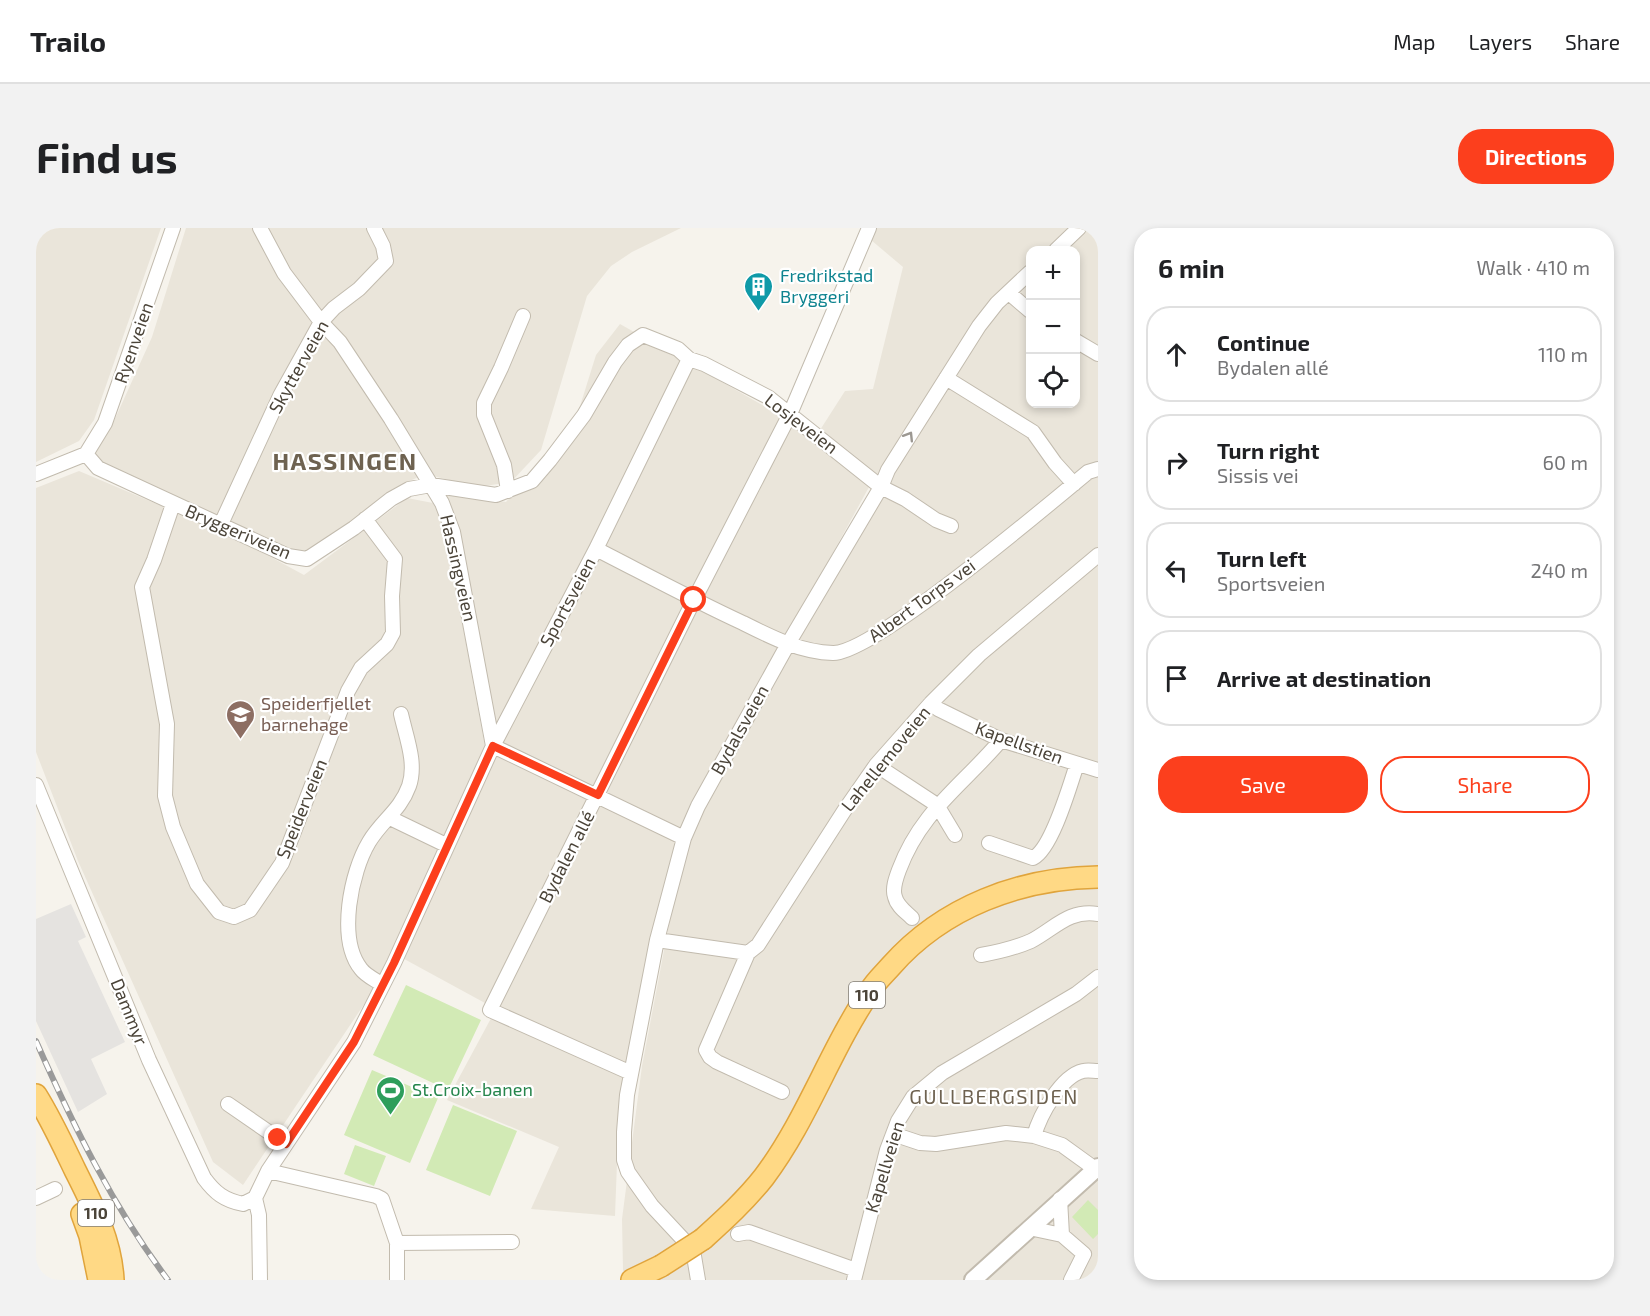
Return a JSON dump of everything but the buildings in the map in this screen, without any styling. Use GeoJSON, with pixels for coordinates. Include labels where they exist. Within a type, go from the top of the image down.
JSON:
{"type":"FeatureCollection","features":[{"type":"Feature","properties":{"kind":"highway","name":"110"},"geometry":{"type":"LineString","coordinates":[[633,1280],[661,1266],[703,1239],[730,1228],[785,1145],[845,1032],[871,989],[903,952],[936,925],[974,904],[1013,888],[1053,880],[1098,877]]}},
{"type":"Feature","properties":{"kind":"highway","name":"110"},"geometry":{"type":"LineString","coordinates":[[36,1095],[49,1116],[97,1215],[112,1261],[113,1280]]}},
{"type":"Feature","properties":{"kind":"highway","name":"110"},"geometry":{"type":"LineString","coordinates":[[36,1103],[41,1121],[90,1236],[99,1280]]}},
{"type":"Feature","properties":{"kind":"street","name":"Ryenveien"},"geometry":{"type":"LineString","coordinates":[[86,454],[105,423],[173,228]]}},
{"type":"Feature","properties":{"kind":"street","name":"Hassingveien"},"geometry":{"type":"LineString","coordinates":[[260,228],[284,273],[321,322],[340,342],[391,419],[442,503],[453,532],[493,746]]}},
{"type":"Feature","properties":{"kind":"street","name":"Skytterveien"},"geometry":{"type":"LineString","coordinates":[[221,524],[280,396],[321,322],[334,308],[359,289],[386,261],[383,246],[374,228]]}},
{"type":"Feature","properties":{"kind":"street","name":"Bydalen allé"},"geometry":{"type":"LineString","coordinates":[[631,1073],[490,1010],[694,600],[790,414],[869,228]]}},
{"type":"Feature","properties":{"kind":"street"},"geometry":{"type":"LineString","coordinates":[[1060,246],[1079,228]]}},
{"type":"Feature","properties":{"kind":"street","name":"Bydalsveien"},"geometry":{"type":"LineString","coordinates":[[698,1280],[693,1250],[652,1206],[635,1184],[626,1166],[624,1132],[627,1095],[644,1000],[684,838],[698,806],[888,470],[979,326],[997,303],[1026,276]]}},
{"type":"Feature","properties":{"kind":"street"},"geometry":{"type":"LineString","coordinates":[[1009,293],[1026,308]]}},
{"type":"Feature","properties":{"kind":"street"},"geometry":{"type":"LineString","coordinates":[[508,491],[504,465],[484,415],[484,403],[523,316]]}},
{"type":"Feature","properties":{"kind":"street","name":"Bryggeriveien"},"geometry":{"type":"LineString","coordinates":[[86,454],[98,468],[173,504],[288,556],[307,559],[391,499],[409,489],[431,485],[496,495],[532,481],[584,415],[615,362],[628,345],[643,335]]}},
{"type":"Feature","properties":{"kind":"street","name":"Losjeveien"},"geometry":{"type":"LineString","coordinates":[[643,335],[678,350],[689,359],[704,364],[768,398],[880,487],[904,499],[936,520],[951,525]]}},
{"type":"Feature","properties":{"kind":"street"},"geometry":{"type":"LineString","coordinates":[[1080,343],[1098,354]]}},
{"type":"Feature","properties":{"kind":"street","name":"Sportsveien"},"geometry":{"type":"LineString","coordinates":[[255,1198],[268,1171],[354,1042],[383,985],[493,746],[596,549],[689,359]]}},
{"type":"Feature","properties":{"kind":"street"},"geometry":{"type":"LineString","coordinates":[[946,378],[1033,432],[1054,463],[1074,483]]}},
{"type":"Feature","properties":{"kind":"street"},"geometry":{"type":"LineString","coordinates":[[36,474],[86,454]]}},
{"type":"Feature","properties":{"kind":"street","name":"Albert Torps vei"},"geometry":{"type":"LineString","coordinates":[[596,549],[694,600],[788,644],[818,652],[836,653],[852,649],[870,639],[937,592],[1088,472],[1098,469]]}},
{"type":"Feature","properties":{"kind":"street","name":"Speiderveien"},"geometry":{"type":"LineString","coordinates":[[173,504],[142,587],[167,724],[165,796],[173,827],[197,884],[219,912],[234,917],[250,910],[282,863],[348,691],[361,668],[387,644],[393,633],[392,596],[395,559],[365,519]]}},
{"type":"Feature","properties":{"kind":"street","name":"Lahellemoveien"},"geometry":{"type":"LineString","coordinates":[[782,1092],[717,1062],[706,1050],[748,953],[758,945],[876,765],[931,703],[979,655],[1098,555]]}},
{"type":"Feature","properties":{"kind":"street","name":"Kapellstien"},"geometry":{"type":"LineString","coordinates":[[931,703],[938,709],[1001,740],[1098,770]]}},
{"type":"Feature","properties":{"kind":"street"},"geometry":{"type":"LineString","coordinates":[[383,985],[364,974],[356,962],[348,928],[349,912],[352,889],[361,857],[378,829],[390,818],[405,794],[411,775],[411,759],[401,714]]}},
{"type":"Feature","properties":{"kind":"street"},"geometry":{"type":"LineString","coordinates":[[912,918],[894,897],[900,867],[911,842],[937,805],[1001,740]]}},
{"type":"Feature","properties":{"kind":"street"},"geometry":{"type":"LineString","coordinates":[[493,746],[684,838]]}},
{"type":"Feature","properties":{"kind":"street","name":"Kapellstien"},"geometry":{"type":"LineString","coordinates":[[989,843],[1034,858],[1040,855],[1059,818],[1077,764]]}},
{"type":"Feature","properties":{"kind":"street"},"geometry":{"type":"LineString","coordinates":[[876,765],[937,805],[955,835]]}},
{"type":"Feature","properties":{"kind":"street","name":"Dammyr"},"geometry":{"type":"LineString","coordinates":[[36,785],[148,1060],[204,1178],[215,1192],[228,1201],[243,1204],[255,1198]]}},
{"type":"Feature","properties":{"kind":"street"},"geometry":{"type":"LineString","coordinates":[[390,818],[446,845]]}},
{"type":"Feature","properties":{"kind":"street"},"geometry":{"type":"LineString","coordinates":[[981,955],[1013,948],[1027,942],[1070,916],[1085,913],[1098,914]]}},
{"type":"Feature","properties":{"kind":"street"},"geometry":{"type":"LineString","coordinates":[[657,940],[748,953]]}},
{"type":"Feature","properties":{"kind":"street","name":"Kapellveien"},"geometry":{"type":"LineString","coordinates":[[855,1275],[880,1172],[893,1134],[913,1097],[958,1064],[1076,994],[1098,977]]}},
{"type":"Feature","properties":{"kind":"street"},"geometry":{"type":"LineString","coordinates":[[1034,1136],[1042,1113],[1065,1083],[1084,1071],[1098,1071]]}},
{"type":"Feature","properties":{"kind":"street"},"geometry":{"type":"LineString","coordinates":[[228,1104],[286,1144]]}},
{"type":"Feature","properties":{"kind":"street"},"geometry":{"type":"LineString","coordinates":[[893,1134],[920,1143],[936,1144],[1006,1133],[1034,1136],[1062,1145],[1097,1169],[1029,1227],[973,1280]]}},
{"type":"Feature","properties":{"kind":"street"},"geometry":{"type":"LineString","coordinates":[[268,1171],[382,1199],[397,1243],[397,1280]]}},
{"type":"Feature","properties":{"kind":"street"},"geometry":{"type":"LineString","coordinates":[[36,1198],[55,1189]]}},
{"type":"Feature","properties":{"kind":"street"},"geometry":{"type":"LineString","coordinates":[[255,1198],[259,1215],[260,1280]]}},
{"type":"Feature","properties":{"kind":"street"},"geometry":{"type":"LineString","coordinates":[[1060,1200],[1062,1235]]}},
{"type":"Feature","properties":{"kind":"street"},"geometry":{"type":"LineString","coordinates":[[1029,1227],[1062,1235],[1083,1254],[1071,1280]]}},
{"type":"Feature","properties":{"kind":"street"},"geometry":{"type":"LineString","coordinates":[[730,1228],[749,1232],[855,1275]]}},
{"type":"Feature","properties":{"kind":"street"},"geometry":{"type":"LineString","coordinates":[[397,1243],[513,1242]]}},
{"type":"Feature","properties":{"kind":"shaded area"},"geometry":{"type":"Polygon","coordinates":[[[36,228],[161,228],[94,420],[79,441],[36,462],[36,228]]]}},
{"type":"Feature","properties":{"kind":"shaded area"},"geometry":{"type":"Polygon","coordinates":[[[186,228],[681,228],[632,252],[611,266],[587,296],[541,450],[511,482],[478,487],[425,474],[403,484],[321,547],[302,551],[288,550],[98,464],[86,451],[114,421],[152,337],[186,228]]]}},
{"type":"Feature","properties":{"kind":"shaded area"},"geometry":{"type":"Polygon","coordinates":[[[876,228],[1098,228],[1098,1280],[626,1280],[623,1270],[622,1219],[642,1066],[670,919],[694,828],[883,484],[820,430],[845,391],[873,389],[903,267],[871,240],[876,228]]]}},
{"type":"Feature","properties":{"kind":"shaded area"},"geometry":{"type":"Polygon","coordinates":[[[620,324],[780,415],[869,487],[789,633],[686,831],[618,1136],[615,1216],[531,1209],[559,1147],[447,1100],[496,1009],[395,954],[389,967],[243,1185],[213,1162],[78,861],[36,752],[36,488],[79,471],[230,535],[304,575],[407,498],[433,503],[443,519],[485,747],[473,776],[493,736],[456,533],[446,494],[506,502],[576,419],[596,355],[620,324]]]}},
{"type":"Feature","properties":{"kind":"shaded area"},"geometry":{"type":"Polygon","coordinates":[[[71,904],[86,937],[78,941],[125,1042],[91,1059],[107,1094],[78,1112],[36,1021],[36,919],[71,904]]]}},
{"type":"Feature","properties":{"kind":"green space"},"geometry":{"type":"Polygon","coordinates":[[[406,985],[481,1020],[448,1090],[373,1055],[406,985]]]}},
{"type":"Feature","properties":{"kind":"green space","name":"St.Croix-banen"},"geometry":{"type":"Polygon","coordinates":[[[372,1070],[438,1098],[410,1163],[344,1135],[372,1070]]]}},
{"type":"Feature","properties":{"kind":"green space"},"geometry":{"type":"Polygon","coordinates":[[[453,1105],[517,1131],[490,1196],[426,1170],[453,1105]]]}},
{"type":"Feature","properties":{"kind":"green space"},"geometry":{"type":"Polygon","coordinates":[[[355,1145],[386,1156],[374,1186],[344,1174],[355,1145]]]}},
{"type":"Feature","properties":{"kind":"green space"},"geometry":{"type":"Polygon","coordinates":[[[1088,1200],[1098,1210],[1098,1234],[1093,1239],[1072,1217],[1088,1200]]]}},
{"type":"Feature","properties":{"kind":"railway"},"geometry":{"type":"LineString","coordinates":[[36,1041],[95,1165],[129,1224],[168,1280]]}},
{"type":"Feature","properties":{"kind":"place","name":"Fredrikstad Bryggeri"},"geometry":{"type":"Point","coordinates":[759,312]}},
{"type":"Feature","properties":{"kind":"place","name":"Speiderfjellet barnehage"},"geometry":{"type":"Point","coordinates":[240,740]}},
{"type":"Feature","properties":{"kind":"place","name":"St.Croix-banen"},"geometry":{"type":"Point","coordinates":[391,1116]}},
{"type":"Feature","properties":{"kind":"district","name":"HASSINGEN"},"geometry":{"type":"Point","coordinates":[345,462]}},
{"type":"Feature","properties":{"kind":"district","name":"GULLBERGSIDEN"},"geometry":{"type":"Point","coordinates":[994,1097]}},
{"type":"Feature","properties":{"kind":"route"},"geometry":{"type":"LineString","coordinates":[[278,1138],[286,1144],[354,1042],[394,963],[493,746],[598,795],[694,600]]}}]}
